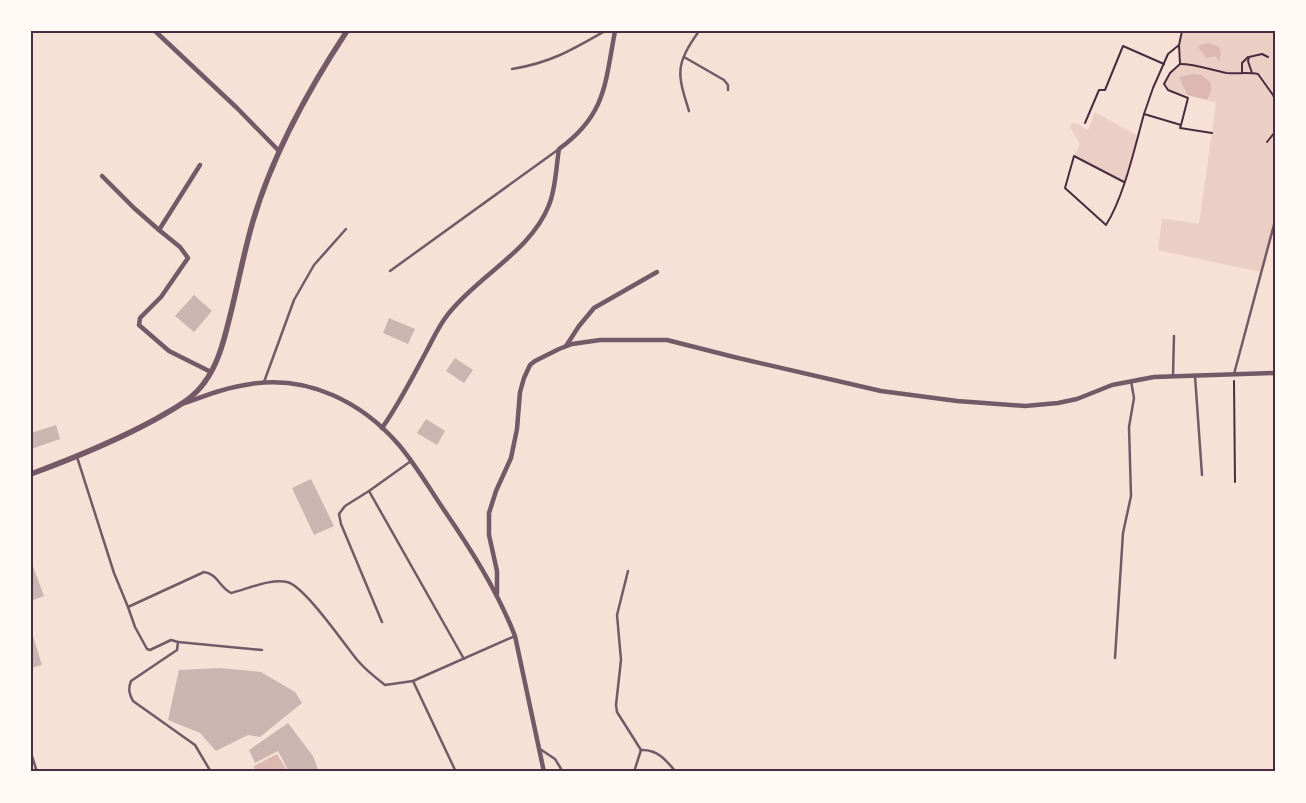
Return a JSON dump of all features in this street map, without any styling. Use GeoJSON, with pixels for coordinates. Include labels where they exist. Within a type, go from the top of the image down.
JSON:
{"type":"FeatureCollection","features":[{"type":"Feature","properties":{"kind":"street"},"geometry":{"type":"LineString","coordinates":[[154,31],[237,108],[279,151]]}},
{"type":"Feature","properties":{"kind":"street"},"geometry":{"type":"LineString","coordinates":[[182,404],[204,384],[223,344],[253,222],[272,166],[326,62],[347,31]]}},
{"type":"Feature","properties":{"kind":"street"},"geometry":{"type":"LineString","coordinates":[[382,428],[395,410],[449,313],[464,296],[527,240],[544,216],[553,190],[558,148],[580,132],[600,103],[606,85],[615,31]]}},
{"type":"Feature","properties":{"kind":"street"},"geometry":{"type":"LineString","coordinates":[[159,230],[200,165]]}},
{"type":"Feature","properties":{"kind":"street"},"geometry":{"type":"LineString","coordinates":[[102,176],[159,230],[180,247],[188,258],[161,297],[140,318],[139,325],[169,351],[211,372]]}},
{"type":"Feature","properties":{"kind":"street"},"geometry":{"type":"LineString","coordinates":[[566,346],[594,308],[657,272]]}},
{"type":"Feature","properties":{"kind":"street"},"geometry":{"type":"LineString","coordinates":[[497,594],[497,571],[489,535],[489,513],[496,490],[511,458],[517,430],[520,392],[530,365],[541,357],[566,346],[600,340],[667,340],[881,391],[1025,406],[1077,399],[1112,385],[1131,381],[1173,376],[1275,373]]}},
{"type":"Feature","properties":{"kind":"street"},"geometry":{"type":"LineString","coordinates":[[31,474],[77,457],[137,430],[182,404],[228,389],[264,382],[307,386],[324,391],[357,408],[382,428],[411,461],[497,594],[515,636],[544,772]]}},
{"type":"Feature","properties":{"kind":"lane"},"geometry":{"type":"LineString","coordinates":[[512,69],[546,62],[567,53],[605,31]]}},
{"type":"Feature","properties":{"kind":"lane"},"geometry":{"type":"LineString","coordinates":[[689,111],[679,73],[689,45],[699,31]]}},
{"type":"Feature","properties":{"kind":"lane"},"geometry":{"type":"LineString","coordinates":[[684,57],[724,80],[728,85],[728,90]]}},
{"type":"Feature","properties":{"kind":"lane"},"geometry":{"type":"LineString","coordinates":[[390,271],[558,148]]}},
{"type":"Feature","properties":{"kind":"lane"},"geometry":{"type":"LineString","coordinates":[[1234,374],[1275,220]]}},
{"type":"Feature","properties":{"kind":"lane"},"geometry":{"type":"LineString","coordinates":[[264,382],[294,300],[314,266],[346,229]]}},
{"type":"Feature","properties":{"kind":"lane"},"geometry":{"type":"LineString","coordinates":[[1173,376],[1174,336]]}},
{"type":"Feature","properties":{"kind":"lane"},"geometry":{"type":"LineString","coordinates":[[1195,375],[1202,475]]}},
{"type":"Feature","properties":{"kind":"lane"},"geometry":{"type":"LineString","coordinates":[[1115,658],[1123,533],[1131,496],[1129,427],[1134,398],[1131,381]]}},
{"type":"Feature","properties":{"kind":"lane"},"geometry":{"type":"LineString","coordinates":[[77,457],[114,572],[135,627],[147,649],[150,650],[171,640],[262,650]]}},
{"type":"Feature","properties":{"kind":"lane"},"geometry":{"type":"LineString","coordinates":[[382,622],[341,524],[339,514],[345,506],[411,461]]}},
{"type":"Feature","properties":{"kind":"lane"},"geometry":{"type":"LineString","coordinates":[[368,491],[464,659]]}},
{"type":"Feature","properties":{"kind":"lane"},"geometry":{"type":"LineString","coordinates":[[628,571],[617,615],[620,660],[616,705],[618,712],[640,750],[634,772]]}},
{"type":"Feature","properties":{"kind":"lane"},"geometry":{"type":"LineString","coordinates":[[128,607],[204,572],[211,573],[231,593],[275,581],[290,582],[296,586],[339,635],[358,661],[385,685],[413,681],[515,636]]}},
{"type":"Feature","properties":{"kind":"lane"},"geometry":{"type":"LineString","coordinates":[[178,642],[178,650],[131,681],[129,694],[133,701],[195,745],[211,772]]}},
{"type":"Feature","properties":{"kind":"lane"},"geometry":{"type":"LineString","coordinates":[[413,681],[456,772]]}},
{"type":"Feature","properties":{"kind":"lane"},"geometry":{"type":"LineString","coordinates":[[538,748],[555,759],[563,772]]}},
{"type":"Feature","properties":{"kind":"lane"},"geometry":{"type":"LineString","coordinates":[[640,750],[648,750],[663,757],[676,772]]}},
{"type":"Feature","properties":{"kind":"lane"},"geometry":{"type":"LineString","coordinates":[[31,753],[37,772]]}},
{"type":"Feature","properties":{"kind":"path"},"geometry":{"type":"LineString","coordinates":[[1180,64],[1179,45],[1182,31]]}},
{"type":"Feature","properties":{"kind":"path"},"geometry":{"type":"LineString","coordinates":[[1124,182],[1074,156],[1065,188],[1106,225],[1113,214],[1124,182],[1153,88],[1168,54],[1179,45]]}},
{"type":"Feature","properties":{"kind":"path"},"geometry":{"type":"LineString","coordinates":[[1085,123],[1099,90],[1105,90],[1123,46],[1164,64]]}},
{"type":"Feature","properties":{"kind":"path"},"geometry":{"type":"LineString","coordinates":[[1242,72],[1242,63],[1249,57],[1262,54],[1268,57]]}},
{"type":"Feature","properties":{"kind":"path"},"geometry":{"type":"LineString","coordinates":[[1249,57],[1248,61],[1252,73]]}},
{"type":"Feature","properties":{"kind":"path"},"geometry":{"type":"LineString","coordinates":[[1212,134],[1180,128],[1188,98],[1168,90],[1164,84],[1170,72],[1180,64],[1191,64],[1227,73],[1258,74],[1275,100]]}},
{"type":"Feature","properties":{"kind":"path"},"geometry":{"type":"LineString","coordinates":[[1144,114],[1181,125]]}},
{"type":"Feature","properties":{"kind":"path"},"geometry":{"type":"LineString","coordinates":[[1267,142],[1275,132]]}},
{"type":"Feature","properties":{"kind":"path"},"geometry":{"type":"LineString","coordinates":[[1234,374],[1235,482]]}},
{"type":"Feature","properties":{"kind":"shaded area"},"geometry":{"type":"Polygon","coordinates":[[[1182,31],[1275,31],[1275,221],[1261,272],[1158,250],[1162,218],[1199,224],[1216,103],[1207,100],[1211,92],[1183,89],[1187,95],[1168,90],[1164,84],[1170,73],[1180,64],[1179,45],[1182,31]]]}},
{"type":"Feature","properties":{"kind":"shaded area"},"geometry":{"type":"Polygon","coordinates":[[[1208,43],[1219,47],[1221,53],[1219,61],[1215,56],[1206,58],[1198,46],[1208,43]]]}},
{"type":"Feature","properties":{"kind":"shaded area"},"geometry":{"type":"Polygon","coordinates":[[[1192,74],[1202,75],[1211,83],[1211,92],[1207,100],[1187,95],[1179,77],[1192,74]]]}},
{"type":"Feature","properties":{"kind":"shaded area"},"geometry":{"type":"Polygon","coordinates":[[[1095,112],[1138,136],[1124,182],[1074,156],[1080,144],[1070,127],[1072,123],[1078,124],[1088,130],[1095,112]]]}},
{"type":"Feature","properties":{"kind":"shaded area"},"geometry":{"type":"Polygon","coordinates":[[[277,754],[288,772],[255,772],[254,766],[277,754]]]}},
{"type":"Feature","properties":{"kind":"building"},"geometry":{"type":"Polygon","coordinates":[[[194,295],[212,311],[194,332],[175,316],[194,295]]]}},
{"type":"Feature","properties":{"kind":"building"},"geometry":{"type":"Polygon","coordinates":[[[389,318],[415,329],[408,344],[383,333],[389,318]]]}},
{"type":"Feature","properties":{"kind":"building"},"geometry":{"type":"Polygon","coordinates":[[[455,358],[473,370],[464,383],[446,371],[455,358]]]}},
{"type":"Feature","properties":{"kind":"building"},"geometry":{"type":"Polygon","coordinates":[[[426,419],[445,431],[437,445],[417,433],[426,419]]]}},
{"type":"Feature","properties":{"kind":"building"},"geometry":{"type":"Polygon","coordinates":[[[56,425],[60,439],[31,449],[31,433],[56,425]]]}},
{"type":"Feature","properties":{"kind":"building"},"geometry":{"type":"Polygon","coordinates":[[[311,479],[334,526],[314,535],[292,488],[311,479]]]}},
{"type":"Feature","properties":{"kind":"building"},"geometry":{"type":"Polygon","coordinates":[[[31,561],[44,596],[31,601],[31,561]]]}},
{"type":"Feature","properties":{"kind":"building"},"geometry":{"type":"Polygon","coordinates":[[[31,634],[42,665],[31,668],[31,634]]]}},
{"type":"Feature","properties":{"kind":"building"},"geometry":{"type":"Polygon","coordinates":[[[220,668],[261,672],[295,692],[302,703],[260,737],[248,735],[216,751],[200,733],[168,720],[179,670],[220,668]]]}},
{"type":"Feature","properties":{"kind":"building"},"geometry":{"type":"Polygon","coordinates":[[[288,723],[313,756],[319,772],[289,772],[278,751],[255,763],[249,750],[288,723]]]}}]}
